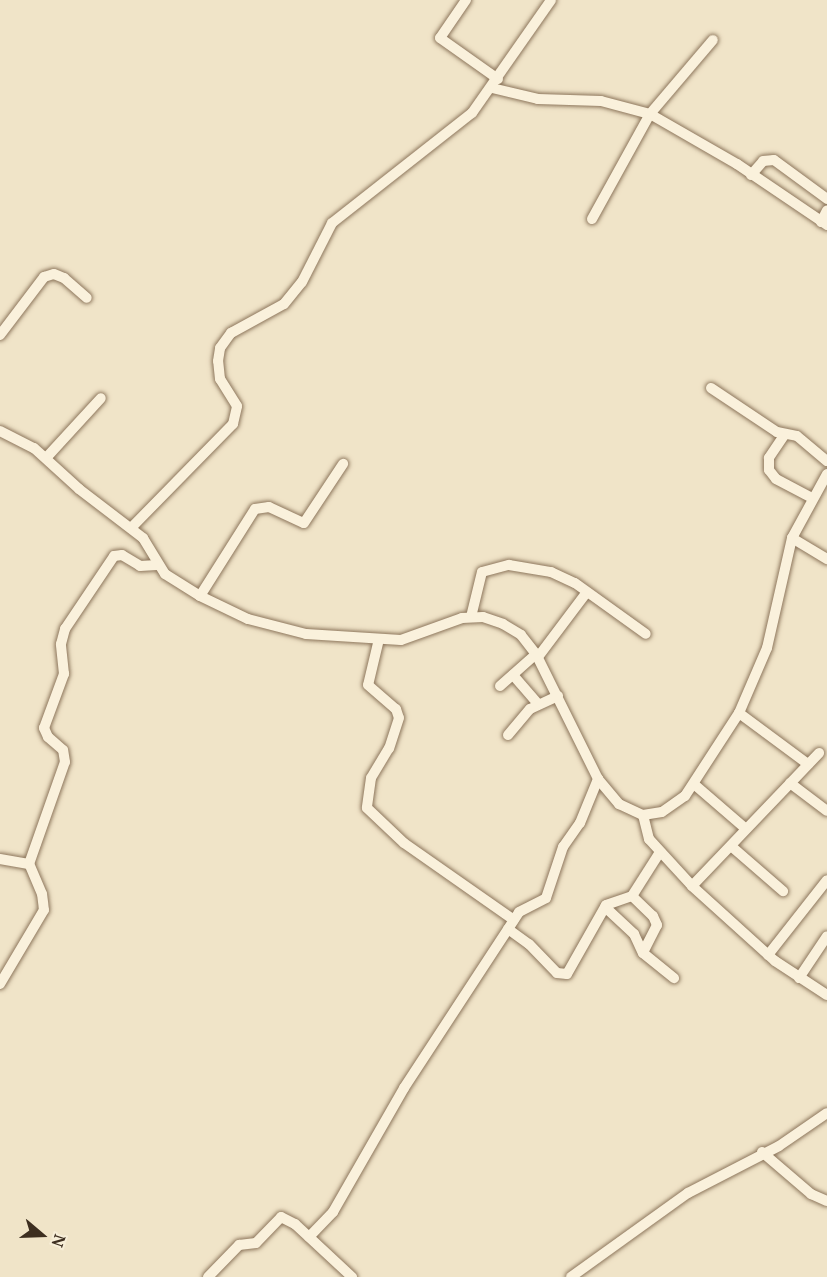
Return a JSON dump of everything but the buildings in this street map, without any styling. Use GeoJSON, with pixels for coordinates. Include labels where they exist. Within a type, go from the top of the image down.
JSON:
{"type":"FeatureCollection","features":[{"type":"Feature","properties":{"kind":"street"},"geometry":{"type":"LineString","coordinates":[[466,0],[440,38],[495,84],[538,99],[601,101],[650,114],[751,175],[824,224],[827,210]]}},
{"type":"Feature","properties":{"kind":"street"},"geometry":{"type":"LineString","coordinates":[[131,528],[233,424],[237,406],[220,379],[218,361],[220,348],[231,333],[285,304],[302,282],[332,223],[472,113],[495,84],[547,1]]}},
{"type":"Feature","properties":{"kind":"street"},"geometry":{"type":"LineString","coordinates":[[592,219],[650,114],[713,40]]}},
{"type":"Feature","properties":{"kind":"street"},"geometry":{"type":"LineString","coordinates":[[751,175],[763,161],[774,160],[827,199]]}},
{"type":"Feature","properties":{"kind":"street"},"geometry":{"type":"LineString","coordinates":[[0,335],[44,277],[54,274],[64,278],[87,298]]}},
{"type":"Feature","properties":{"kind":"street"},"geometry":{"type":"LineString","coordinates":[[711,388],[785,434],[797,436],[827,461]]}},
{"type":"Feature","properties":{"kind":"street"},"geometry":{"type":"LineString","coordinates":[[46,458],[100,398]]}},
{"type":"Feature","properties":{"kind":"street"},"geometry":{"type":"LineString","coordinates":[[0,431],[46,458],[79,489],[131,528],[148,544],[157,565],[200,596],[272,627],[406,640],[471,617],[503,624],[521,635],[537,655],[598,779],[620,804],[643,815],[662,813],[695,785],[739,713],[767,648],[792,538],[827,474]]}},
{"type":"Feature","properties":{"kind":"street"},"geometry":{"type":"LineString","coordinates":[[785,434],[769,458],[769,470],[776,478],[812,498]]}},
{"type":"Feature","properties":{"kind":"street"},"geometry":{"type":"LineString","coordinates":[[200,596],[255,509],[269,507],[304,524],[343,464]]}},
{"type":"Feature","properties":{"kind":"street"},"geometry":{"type":"LineString","coordinates":[[792,538],[827,559]]}},
{"type":"Feature","properties":{"kind":"street"},"geometry":{"type":"LineString","coordinates":[[0,984],[44,910],[38,882],[29,864],[64,762],[63,750],[48,737],[44,728],[64,674],[61,644],[64,629],[114,556],[122,555],[140,566],[157,565]]}},
{"type":"Feature","properties":{"kind":"street"},"geometry":{"type":"LineString","coordinates":[[471,617],[479,580],[486,569],[510,565],[551,572],[587,591],[646,634]]}},
{"type":"Feature","properties":{"kind":"street"},"geometry":{"type":"LineString","coordinates":[[500,686],[537,655],[587,591]]}},
{"type":"Feature","properties":{"kind":"street"},"geometry":{"type":"LineString","coordinates":[[379,639],[368,686],[396,710],[399,718],[389,748],[371,778],[367,808],[404,843],[511,925],[564,975],[573,967],[605,907],[611,901],[632,896],[660,852]]}},
{"type":"Feature","properties":{"kind":"street"},"geometry":{"type":"LineString","coordinates":[[513,675],[538,704]]}},
{"type":"Feature","properties":{"kind":"street"},"geometry":{"type":"LineString","coordinates":[[508,735],[538,704],[558,696]]}},
{"type":"Feature","properties":{"kind":"street"},"geometry":{"type":"LineString","coordinates":[[739,713],[808,764]]}},
{"type":"Feature","properties":{"kind":"street"},"geometry":{"type":"LineString","coordinates":[[692,886],[819,753]]}},
{"type":"Feature","properties":{"kind":"street"},"geometry":{"type":"LineString","coordinates":[[309,1238],[333,1212],[404,1088],[511,925],[526,906],[546,898],[563,847],[580,823],[598,779]]}},
{"type":"Feature","properties":{"kind":"street"},"geometry":{"type":"LineString","coordinates":[[790,783],[827,811]]}},
{"type":"Feature","properties":{"kind":"street"},"geometry":{"type":"LineString","coordinates":[[695,785],[746,829]]}},
{"type":"Feature","properties":{"kind":"street"},"geometry":{"type":"LineString","coordinates":[[643,815],[649,839],[692,886],[768,955],[827,995]]}},
{"type":"Feature","properties":{"kind":"street"},"geometry":{"type":"LineString","coordinates":[[731,846],[783,891]]}},
{"type":"Feature","properties":{"kind":"street"},"geometry":{"type":"LineString","coordinates":[[0,859],[29,864]]}},
{"type":"Feature","properties":{"kind":"street"},"geometry":{"type":"LineString","coordinates":[[768,955],[827,880]]}},
{"type":"Feature","properties":{"kind":"street"},"geometry":{"type":"LineString","coordinates":[[632,896],[657,925],[643,953]]}},
{"type":"Feature","properties":{"kind":"street"},"geometry":{"type":"LineString","coordinates":[[605,907],[634,934],[643,953],[674,978]]}},
{"type":"Feature","properties":{"kind":"street"},"geometry":{"type":"LineString","coordinates":[[799,978],[827,936]]}},
{"type":"Feature","properties":{"kind":"street"},"geometry":{"type":"LineString","coordinates":[[571,1277],[688,1193],[762,1152],[779,1146],[827,1113]]}},
{"type":"Feature","properties":{"kind":"street"},"geometry":{"type":"LineString","coordinates":[[762,1152],[811,1194],[827,1201]]}},
{"type":"Feature","properties":{"kind":"street"},"geometry":{"type":"LineString","coordinates":[[208,1277],[239,1245],[256,1243],[278,1218],[292,1222],[352,1277]]}}]}
